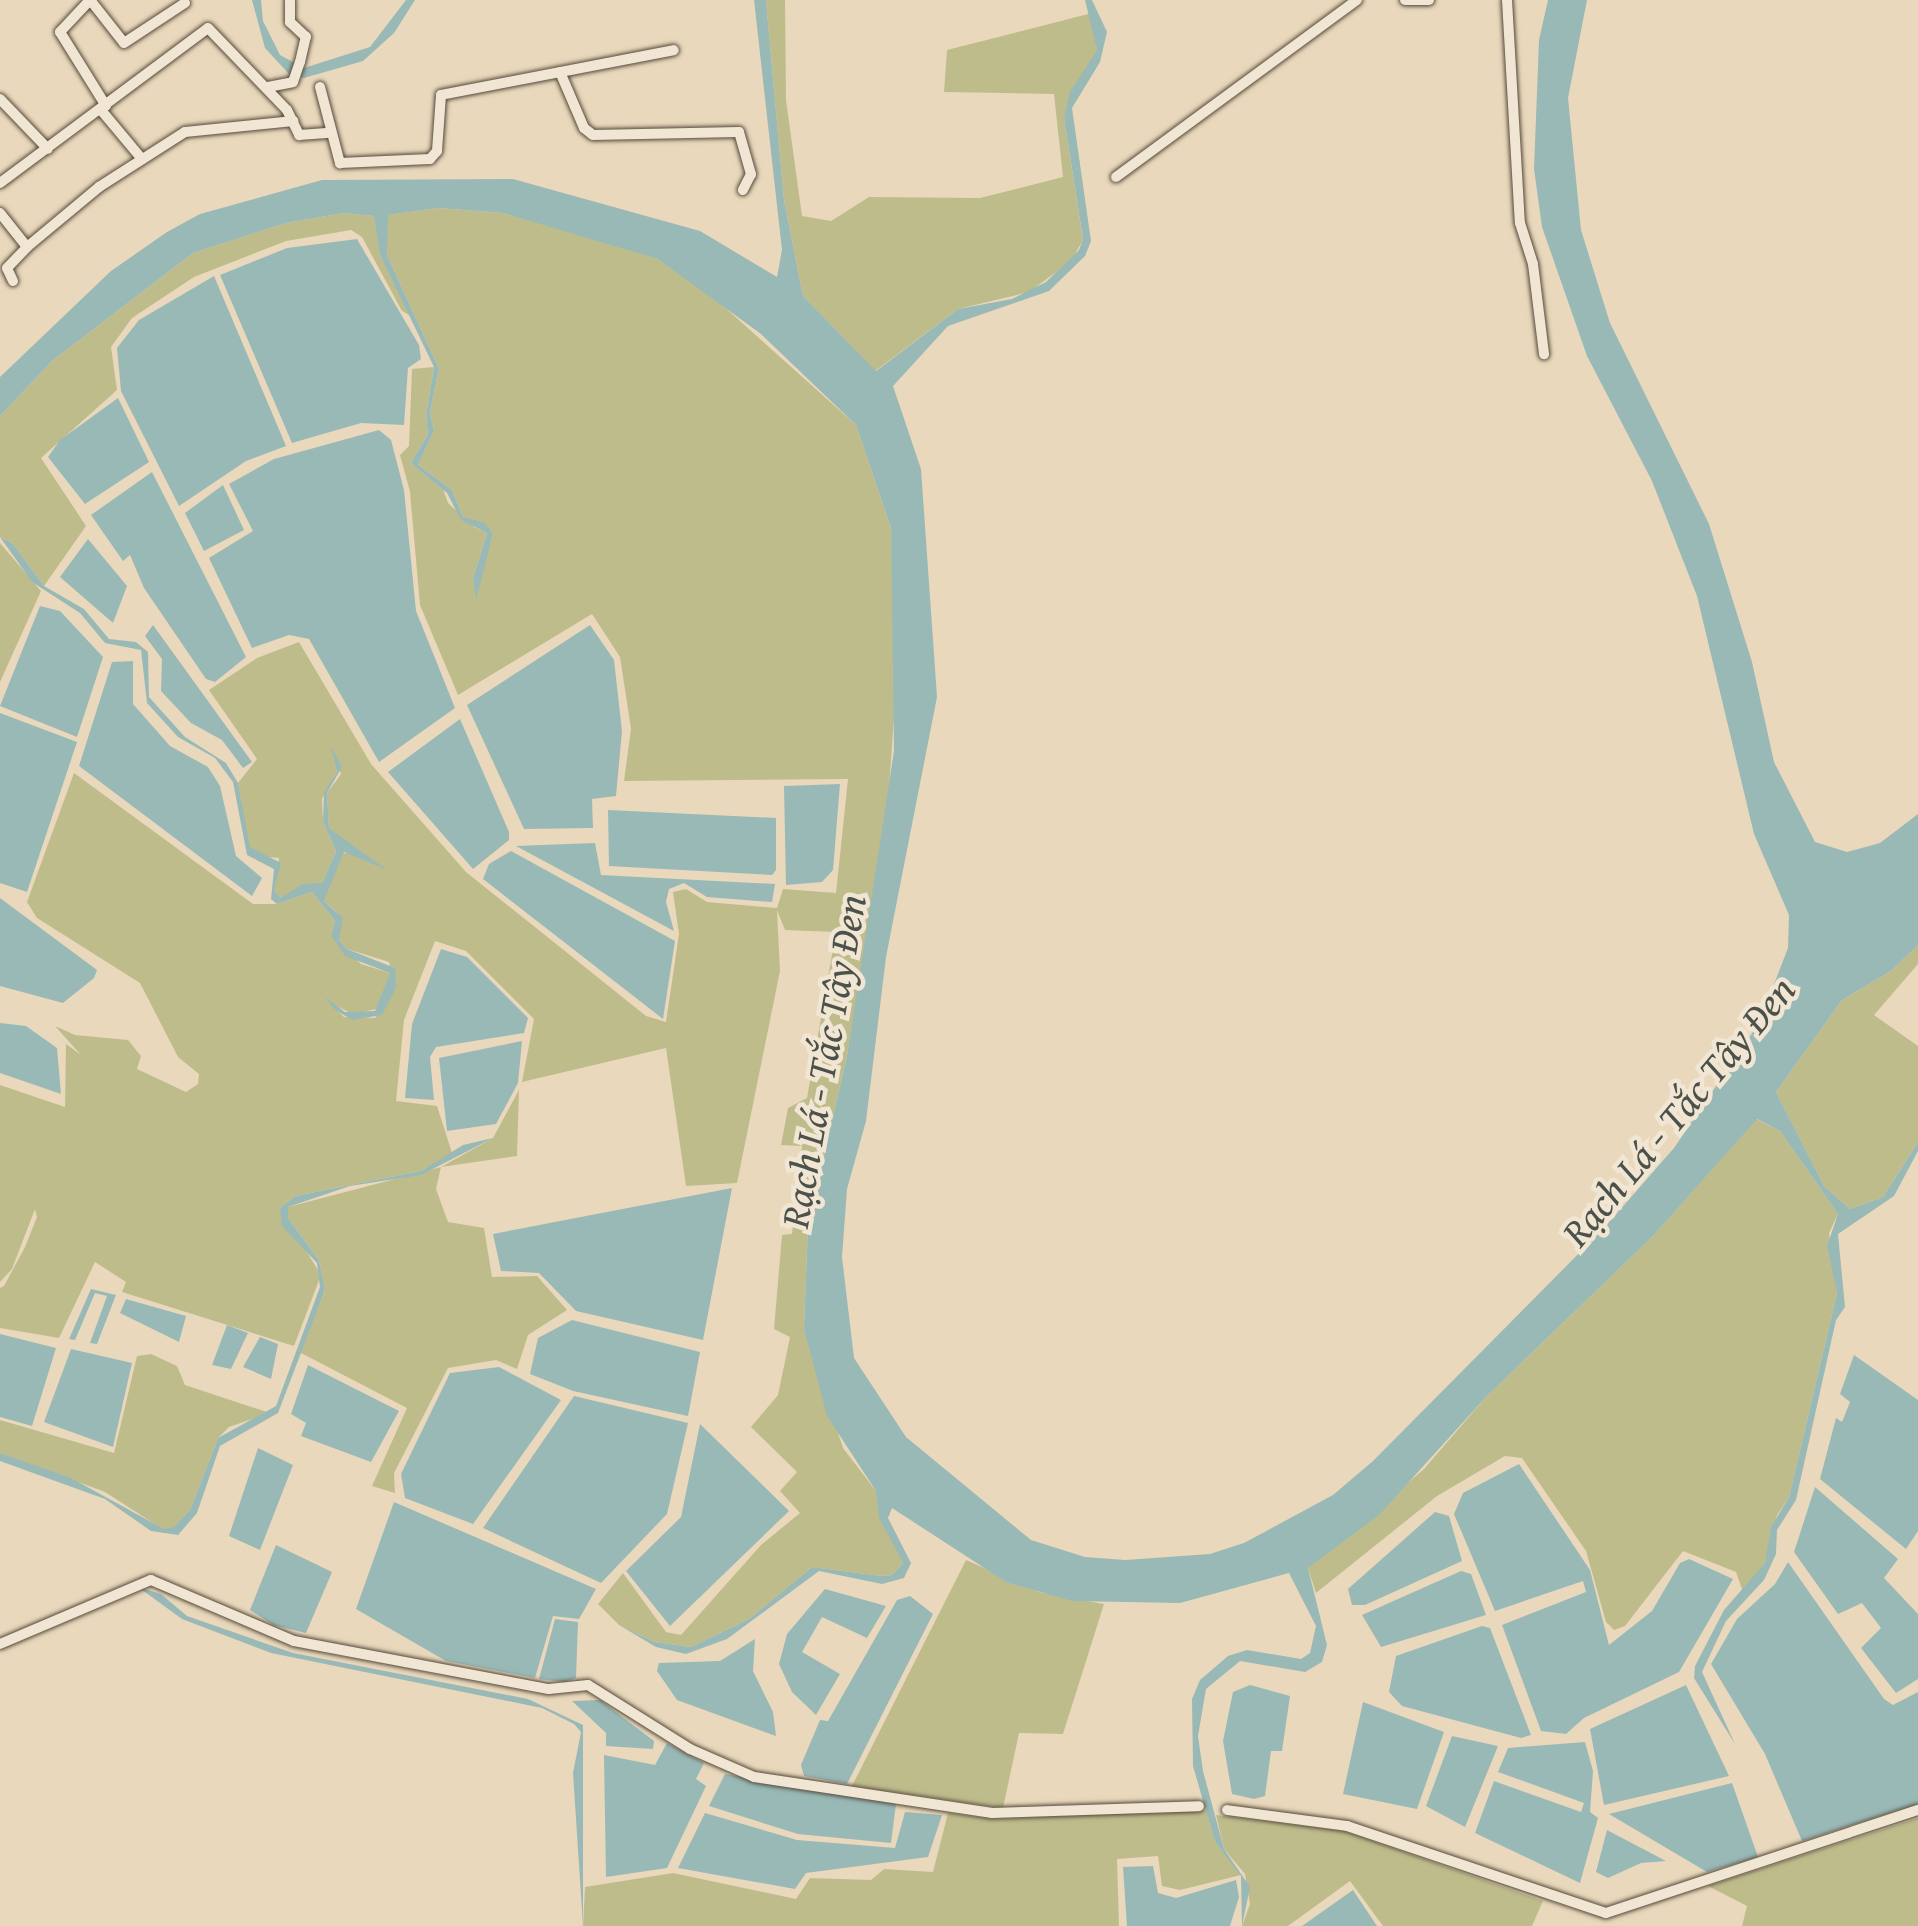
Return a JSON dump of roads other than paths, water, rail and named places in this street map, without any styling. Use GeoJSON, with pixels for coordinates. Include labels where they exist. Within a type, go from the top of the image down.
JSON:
{"type":"FeatureCollection","features":[{"type":"Feature","properties":{"kind":"street"},"geometry":{"type":"LineString","coordinates":[[142,158],[103,108],[60,32],[90,0],[124,43],[184,3]]}},
{"type":"Feature","properties":{"kind":"street"},"geometry":{"type":"LineString","coordinates":[[268,87],[296,80],[306,36],[290,22],[290,0]]}},
{"type":"Feature","properties":{"kind":"street"},"geometry":{"type":"LineString","coordinates":[[1116,177],[1358,0]]}},
{"type":"Feature","properties":{"kind":"street"},"geometry":{"type":"LineString","coordinates":[[1405,0],[1429,0]]}},
{"type":"Feature","properties":{"kind":"street"},"geometry":{"type":"LineString","coordinates":[[1507,0],[1520,223],[1533,264],[1544,354]]}},
{"type":"Feature","properties":{"kind":"street"},"geometry":{"type":"LineString","coordinates":[[0,182],[208,28],[268,87],[299,135],[330,133]]}},
{"type":"Feature","properties":{"kind":"street"},"geometry":{"type":"LineString","coordinates":[[320,86],[330,133],[343,164],[430,158],[437,151],[441,95],[674,50]]}},
{"type":"Feature","properties":{"kind":"street"},"geometry":{"type":"LineString","coordinates":[[560,72],[584,128],[594,134],[739,132],[750,174],[744,190]]}},
{"type":"Feature","properties":{"kind":"street"},"geometry":{"type":"LineString","coordinates":[[0,99],[48,149]]}},
{"type":"Feature","properties":{"kind":"street"},"geometry":{"type":"LineString","coordinates":[[13,280],[7,268],[27,247],[142,158],[196,129],[293,121]]}},
{"type":"Feature","properties":{"kind":"street"},"geometry":{"type":"LineString","coordinates":[[0,212],[27,247]]}},
{"type":"Feature","properties":{"kind":"street"},"geometry":{"type":"LineString","coordinates":[[0,1644],[152,1580],[294,1641],[549,1689],[588,1685],[690,1749],[754,1778],[992,1813],[1199,1806]]}},
{"type":"Feature","properties":{"kind":"street"},"geometry":{"type":"LineString","coordinates":[[1228,1810],[1347,1826],[1606,1913],[1918,1810]]}},
{"type":"Feature","properties":{"kind":"water"},"geometry":{"type":"Polygon","coordinates":[[[252,0],[261,0],[263,21],[280,55],[304,68],[370,47],[406,0],[415,0],[394,33],[363,61],[304,78],[289,74],[265,48],[252,0]]]}},
{"type":"Feature","properties":{"kind":"water","name":"Rạch Lá - Tắc Tây Đen"},"geometry":{"type":"Polygon","coordinates":[[[754,0],[766,0],[784,200],[803,296],[876,371],[958,309],[1012,299],[1046,282],[1079,250],[1083,239],[1064,118],[1070,92],[1097,50],[1085,0],[1092,0],[1107,32],[1100,62],[1072,108],[1091,241],[1085,256],[1049,291],[948,326],[893,386],[921,469],[937,697],[886,957],[866,1121],[847,1189],[842,1257],[854,1358],[906,1437],[1031,1540],[1085,1557],[1125,1560],[1210,1554],[1244,1543],[1333,1495],[1373,1461],[1604,1228],[1674,1148],[1759,1023],[1788,948],[1789,915],[1754,834],[1697,596],[1652,481],[1587,356],[1542,227],[1534,169],[1539,40],[1548,0],[1587,0],[1568,98],[1581,230],[1610,323],[1709,524],[1752,662],[1774,762],[1815,842],[1847,852],[1880,843],[1918,814],[1918,945],[1891,971],[1842,1000],[1776,1092],[1824,1186],[1850,1209],[1883,1197],[1918,1142],[1918,1151],[1894,1196],[1838,1234],[1845,1307],[1836,1320],[1796,1500],[1777,1530],[1776,1554],[1764,1580],[1726,1621],[1702,1672],[1735,1744],[1694,1678],[1695,1666],[1724,1610],[1765,1563],[1771,1527],[1789,1497],[1837,1293],[1827,1246],[1838,1214],[1780,1131],[1757,1119],[1652,1237],[1486,1397],[1379,1515],[1308,1568],[1327,1645],[1322,1662],[1305,1672],[1240,1661],[1206,1689],[1198,1736],[1203,1771],[1224,1849],[1250,1887],[1242,1926],[1241,1876],[1215,1842],[1193,1766],[1192,1699],[1200,1680],[1228,1656],[1247,1650],[1301,1659],[1310,1653],[1316,1626],[1289,1573],[1180,1603],[1072,1601],[1006,1582],[892,1508],[888,1518],[911,1563],[904,1578],[882,1584],[819,1571],[727,1639],[686,1654],[656,1647],[619,1625],[654,1642],[691,1647],[749,1619],[812,1567],[881,1576],[892,1575],[903,1563],[879,1518],[876,1491],[827,1416],[804,1329],[808,1225],[847,1056],[894,751],[891,528],[856,425],[761,334],[658,259],[503,213],[438,208],[388,215],[387,255],[439,369],[430,412],[434,431],[418,465],[452,490],[463,517],[485,523],[493,534],[476,600],[473,578],[487,533],[461,520],[447,493],[411,463],[428,434],[426,415],[434,367],[380,255],[374,216],[344,213],[286,223],[193,253],[52,361],[0,416],[0,377],[111,271],[167,232],[200,214],[322,180],[513,179],[700,231],[777,277],[782,250],[754,0]]]}},
{"type":"Feature","properties":{"kind":"water"},"geometry":{"type":"Polygon","coordinates":[[[357,239],[419,345],[421,359],[408,368],[404,425],[361,423],[292,443],[220,275],[287,248],[357,239]]]}},
{"type":"Feature","properties":{"kind":"water"},"geometry":{"type":"Polygon","coordinates":[[[214,276],[286,446],[246,461],[179,506],[121,391],[117,348],[139,320],[214,276]]]}},
{"type":"Feature","properties":{"kind":"water"},"geometry":{"type":"Polygon","coordinates":[[[118,398],[149,462],[85,504],[48,457],[60,440],[118,398]]]}},
{"type":"Feature","properties":{"kind":"water"},"geometry":{"type":"Polygon","coordinates":[[[379,430],[391,440],[404,490],[416,611],[455,708],[379,762],[309,639],[289,635],[252,648],[209,558],[253,531],[229,484],[274,459],[379,430]]]}},
{"type":"Feature","properties":{"kind":"water"},"geometry":{"type":"Polygon","coordinates":[[[152,472],[246,657],[215,682],[206,679],[144,588],[130,555],[123,561],[91,515],[152,472]]]}},
{"type":"Feature","properties":{"kind":"water"},"geometry":{"type":"Polygon","coordinates":[[[223,485],[244,530],[204,551],[185,513],[223,485]]]}},
{"type":"Feature","properties":{"kind":"water"},"geometry":{"type":"Polygon","coordinates":[[[0,537],[13,544],[44,586],[84,609],[109,639],[136,642],[148,652],[149,697],[185,737],[226,763],[238,783],[250,847],[281,863],[274,890],[281,898],[302,884],[322,883],[336,851],[323,822],[324,792],[337,772],[331,746],[342,767],[327,793],[329,828],[387,870],[344,852],[324,901],[343,918],[339,940],[347,949],[395,968],[396,988],[382,1015],[352,1020],[334,1009],[325,997],[345,1012],[375,1011],[390,973],[345,956],[331,935],[335,921],[312,892],[277,904],[271,899],[274,869],[247,855],[233,782],[215,758],[178,737],[147,703],[141,650],[105,643],[80,613],[32,582],[0,537]]]}},
{"type":"Feature","properties":{"kind":"water"},"geometry":{"type":"Polygon","coordinates":[[[88,539],[127,586],[113,623],[60,577],[88,539]]]}},
{"type":"Feature","properties":{"kind":"water"},"geometry":{"type":"Polygon","coordinates":[[[40,606],[60,611],[103,657],[77,737],[0,706],[40,606]]]}},
{"type":"Feature","properties":{"kind":"water"},"geometry":{"type":"Polygon","coordinates":[[[153,625],[252,762],[243,768],[222,740],[191,723],[161,691],[162,659],[145,636],[153,625]]]}},
{"type":"Feature","properties":{"kind":"water"},"geometry":{"type":"Polygon","coordinates":[[[590,625],[614,660],[622,731],[616,796],[592,799],[593,828],[524,829],[467,705],[590,625]]]}},
{"type":"Feature","properties":{"kind":"water"},"geometry":{"type":"Polygon","coordinates":[[[133,661],[133,704],[170,746],[208,767],[220,786],[236,856],[262,878],[252,896],[79,766],[112,662],[133,661]]]}},
{"type":"Feature","properties":{"kind":"water"},"geometry":{"type":"Polygon","coordinates":[[[0,713],[77,742],[27,892],[0,883],[0,713]]]}},
{"type":"Feature","properties":{"kind":"water"},"geometry":{"type":"Polygon","coordinates":[[[460,719],[509,832],[509,840],[473,869],[388,772],[460,719]]]}},
{"type":"Feature","properties":{"kind":"water"},"geometry":{"type":"Polygon","coordinates":[[[840,784],[833,870],[822,882],[786,885],[784,786],[840,784]]]}},
{"type":"Feature","properties":{"kind":"water"},"geometry":{"type":"Polygon","coordinates":[[[608,810],[776,818],[776,870],[772,875],[609,866],[608,810]]]}},
{"type":"Feature","properties":{"kind":"water"},"geometry":{"type":"Polygon","coordinates":[[[595,843],[601,875],[775,884],[772,902],[707,897],[684,883],[669,889],[666,902],[674,931],[516,846],[595,843]]]}},
{"type":"Feature","properties":{"kind":"water"},"geometry":{"type":"Polygon","coordinates":[[[511,851],[675,941],[663,1019],[483,879],[489,864],[511,851]]]}},
{"type":"Feature","properties":{"kind":"water"},"geometry":{"type":"Polygon","coordinates":[[[0,898],[97,970],[94,978],[63,1003],[0,986],[0,898]]]}},
{"type":"Feature","properties":{"kind":"water"},"geometry":{"type":"Polygon","coordinates":[[[441,949],[467,957],[528,1018],[524,1033],[436,1047],[430,1057],[434,1100],[405,1098],[412,1024],[441,949]]]}},
{"type":"Feature","properties":{"kind":"water"},"geometry":{"type":"Polygon","coordinates":[[[0,1023],[26,1026],[57,1048],[61,1094],[0,1073],[0,1023]]]}},
{"type":"Feature","properties":{"kind":"water"},"geometry":{"type":"Polygon","coordinates":[[[522,1041],[518,1083],[496,1124],[447,1131],[439,1058],[522,1041]]]}},
{"type":"Feature","properties":{"kind":"water"},"geometry":{"type":"Polygon","coordinates":[[[493,1138],[421,1175],[350,1186],[288,1207],[288,1218],[319,1260],[325,1290],[278,1413],[220,1446],[197,1513],[178,1535],[151,1531],[105,1499],[0,1461],[0,1453],[71,1478],[164,1529],[174,1527],[190,1510],[218,1438],[276,1406],[320,1287],[317,1263],[282,1226],[280,1208],[295,1196],[421,1171],[463,1145],[493,1138]]]}},
{"type":"Feature","properties":{"kind":"water"},"geometry":{"type":"Polygon","coordinates":[[[732,1188],[703,1340],[576,1311],[539,1273],[501,1271],[493,1234],[732,1188]]]}},
{"type":"Feature","properties":{"kind":"water"},"geometry":{"type":"Polygon","coordinates":[[[91,1289],[116,1295],[97,1344],[90,1343],[107,1296],[95,1293],[75,1340],[69,1339],[91,1289]]]}},
{"type":"Feature","properties":{"kind":"water"},"geometry":{"type":"Polygon","coordinates":[[[126,1299],[186,1316],[179,1342],[120,1313],[126,1299]]]}},
{"type":"Feature","properties":{"kind":"water"},"geometry":{"type":"Polygon","coordinates":[[[572,1320],[700,1352],[688,1416],[573,1391],[530,1374],[538,1338],[572,1320]]]}},
{"type":"Feature","properties":{"kind":"water"},"geometry":{"type":"Polygon","coordinates":[[[227,1325],[248,1333],[231,1369],[212,1365],[227,1325]]]}},
{"type":"Feature","properties":{"kind":"water"},"geometry":{"type":"Polygon","coordinates":[[[0,1334],[56,1348],[32,1426],[0,1417],[0,1334]]]}},
{"type":"Feature","properties":{"kind":"water"},"geometry":{"type":"Polygon","coordinates":[[[260,1337],[278,1344],[271,1379],[243,1367],[260,1337]]]}},
{"type":"Feature","properties":{"kind":"water"},"geometry":{"type":"Polygon","coordinates":[[[71,1349],[132,1363],[113,1447],[44,1422],[71,1349]]]}},
{"type":"Feature","properties":{"kind":"water"},"geometry":{"type":"Polygon","coordinates":[[[1854,1355],[1918,1400],[1918,1531],[1906,1549],[1820,1479],[1836,1418],[1842,1422],[1850,1402],[1840,1394],[1854,1355]]]}},
{"type":"Feature","properties":{"kind":"water"},"geometry":{"type":"Polygon","coordinates":[[[308,1365],[399,1411],[371,1462],[301,1436],[306,1423],[291,1414],[308,1365]]]}},
{"type":"Feature","properties":{"kind":"water"},"geometry":{"type":"Polygon","coordinates":[[[499,1367],[561,1400],[473,1524],[405,1498],[401,1474],[450,1373],[499,1367]]]}},
{"type":"Feature","properties":{"kind":"water"},"geometry":{"type":"Polygon","coordinates":[[[574,1396],[688,1423],[667,1514],[601,1583],[483,1528],[574,1396]]]}},
{"type":"Feature","properties":{"kind":"water"},"geometry":{"type":"Polygon","coordinates":[[[700,1424],[789,1511],[670,1626],[626,1571],[681,1517],[700,1424]]]}},
{"type":"Feature","properties":{"kind":"water"},"geometry":{"type":"Polygon","coordinates":[[[258,1448],[293,1465],[260,1550],[229,1536],[258,1448]]]}},
{"type":"Feature","properties":{"kind":"water"},"geometry":{"type":"Polygon","coordinates":[[[1519,1464],[1590,1570],[1609,1645],[1652,1611],[1680,1563],[1689,1559],[1733,1579],[1679,1672],[1584,1718],[1566,1734],[1541,1731],[1502,1625],[1586,1592],[1583,1581],[1495,1611],[1454,1514],[1463,1493],[1519,1464]]]}},
{"type":"Feature","properties":{"kind":"water"},"geometry":{"type":"Polygon","coordinates":[[[1815,1487],[1898,1559],[1884,1578],[1918,1614],[1918,1679],[1896,1693],[1861,1648],[1881,1628],[1862,1603],[1838,1614],[1794,1552],[1815,1487]]]}},
{"type":"Feature","properties":{"kind":"water"},"geometry":{"type":"Polygon","coordinates":[[[394,1502],[596,1589],[579,1619],[553,1616],[535,1678],[446,1661],[356,1609],[394,1502]]]}},
{"type":"Feature","properties":{"kind":"water"},"geometry":{"type":"Polygon","coordinates":[[[1435,1512],[1449,1516],[1462,1561],[1365,1605],[1352,1605],[1348,1589],[1435,1512]]]}},
{"type":"Feature","properties":{"kind":"water"},"geometry":{"type":"Polygon","coordinates":[[[276,1545],[332,1572],[306,1633],[273,1625],[250,1610],[276,1545]]]}},
{"type":"Feature","properties":{"kind":"water"},"geometry":{"type":"Polygon","coordinates":[[[1788,1562],[1884,1699],[1893,1705],[1918,1692],[1918,1804],[1802,1841],[1765,1754],[1711,1664],[1737,1619],[1775,1584],[1788,1562]]]}},
{"type":"Feature","properties":{"kind":"water"},"geometry":{"type":"Polygon","coordinates":[[[1461,1571],[1471,1574],[1486,1615],[1381,1647],[1362,1615],[1461,1571]]]}},
{"type":"Feature","properties":{"kind":"water"},"geometry":{"type":"Polygon","coordinates":[[[138,1587],[161,1594],[187,1616],[293,1653],[528,1699],[583,1725],[583,1926],[573,1773],[581,1732],[574,1724],[542,1708],[271,1653],[182,1619],[138,1587]]]}},
{"type":"Feature","properties":{"kind":"water"},"geometry":{"type":"Polygon","coordinates":[[[825,1589],[886,1606],[867,1638],[822,1617],[802,1652],[840,1674],[816,1715],[792,1692],[779,1664],[787,1634],[825,1589]]]}},
{"type":"Feature","properties":{"kind":"water"},"geometry":{"type":"Polygon","coordinates":[[[910,1596],[933,1614],[847,1784],[804,1776],[801,1765],[820,1720],[828,1721],[897,1600],[910,1596]]]}},
{"type":"Feature","properties":{"kind":"water"},"geometry":{"type":"Polygon","coordinates":[[[555,1619],[578,1622],[576,1678],[565,1682],[539,1679],[555,1619]]]}},
{"type":"Feature","properties":{"kind":"water"},"geometry":{"type":"Polygon","coordinates":[[[1482,1626],[1490,1628],[1531,1735],[1521,1738],[1402,1706],[1389,1692],[1396,1656],[1482,1626]]]}},
{"type":"Feature","properties":{"kind":"water"},"geometry":{"type":"Polygon","coordinates":[[[755,1639],[753,1671],[773,1712],[776,1736],[677,1700],[657,1671],[659,1663],[720,1661],[755,1639]]]}},
{"type":"Feature","properties":{"kind":"water"},"geometry":{"type":"Polygon","coordinates":[[[1250,1685],[1290,1696],[1282,1751],[1271,1751],[1265,1796],[1254,1799],[1232,1794],[1223,1741],[1233,1692],[1250,1685]]]}},
{"type":"Feature","properties":{"kind":"water"},"geometry":{"type":"Polygon","coordinates":[[[1686,1685],[1729,1776],[1604,1805],[1590,1729],[1686,1685]]]}},
{"type":"Feature","properties":{"kind":"water"},"geometry":{"type":"Polygon","coordinates":[[[600,1700],[654,1741],[653,1749],[606,1746],[606,1733],[572,1701],[600,1700]]]}},
{"type":"Feature","properties":{"kind":"water"},"geometry":{"type":"Polygon","coordinates":[[[1363,1702],[1444,1732],[1417,1809],[1343,1794],[1363,1702]]]}},
{"type":"Feature","properties":{"kind":"water"},"geometry":{"type":"Polygon","coordinates":[[[1452,1736],[1498,1746],[1465,1827],[1426,1806],[1452,1736]]]}},
{"type":"Feature","properties":{"kind":"water"},"geometry":{"type":"Polygon","coordinates":[[[1585,1742],[1593,1771],[1590,1812],[1598,1818],[1580,1883],[1475,1833],[1494,1781],[1581,1812],[1584,1803],[1498,1772],[1508,1748],[1585,1742]]]}},
{"type":"Feature","properties":{"kind":"water"},"geometry":{"type":"Polygon","coordinates":[[[667,1743],[704,1763],[696,1779],[706,1786],[667,1868],[606,1877],[604,1755],[655,1765],[667,1743]]]}},
{"type":"Feature","properties":{"kind":"water"},"geometry":{"type":"Polygon","coordinates":[[[725,1774],[896,1804],[891,1843],[798,1834],[709,1806],[725,1774]]]}},
{"type":"Feature","properties":{"kind":"water"},"geometry":{"type":"Polygon","coordinates":[[[1732,1783],[1758,1857],[1707,1872],[1609,1814],[1732,1783]]]}},
{"type":"Feature","properties":{"kind":"water"},"geometry":{"type":"Polygon","coordinates":[[[905,1812],[942,1815],[928,1857],[806,1873],[795,1889],[678,1868],[705,1813],[797,1840],[895,1848],[905,1812]]]}},
{"type":"Feature","properties":{"kind":"water"},"geometry":{"type":"Polygon","coordinates":[[[1607,1830],[1666,1861],[1641,1863],[1608,1878],[1596,1872],[1607,1830]]]}},
{"type":"Feature","properties":{"kind":"water"},"geometry":{"type":"Polygon","coordinates":[[[1153,1866],[1158,1893],[1176,1898],[1236,1880],[1239,1897],[1230,1926],[1127,1926],[1123,1867],[1153,1866]]]}},
{"type":"Feature","properties":{"kind":"water"},"geometry":{"type":"Polygon","coordinates":[[[1353,1890],[1377,1926],[1302,1926],[1353,1890]]]}}]}
